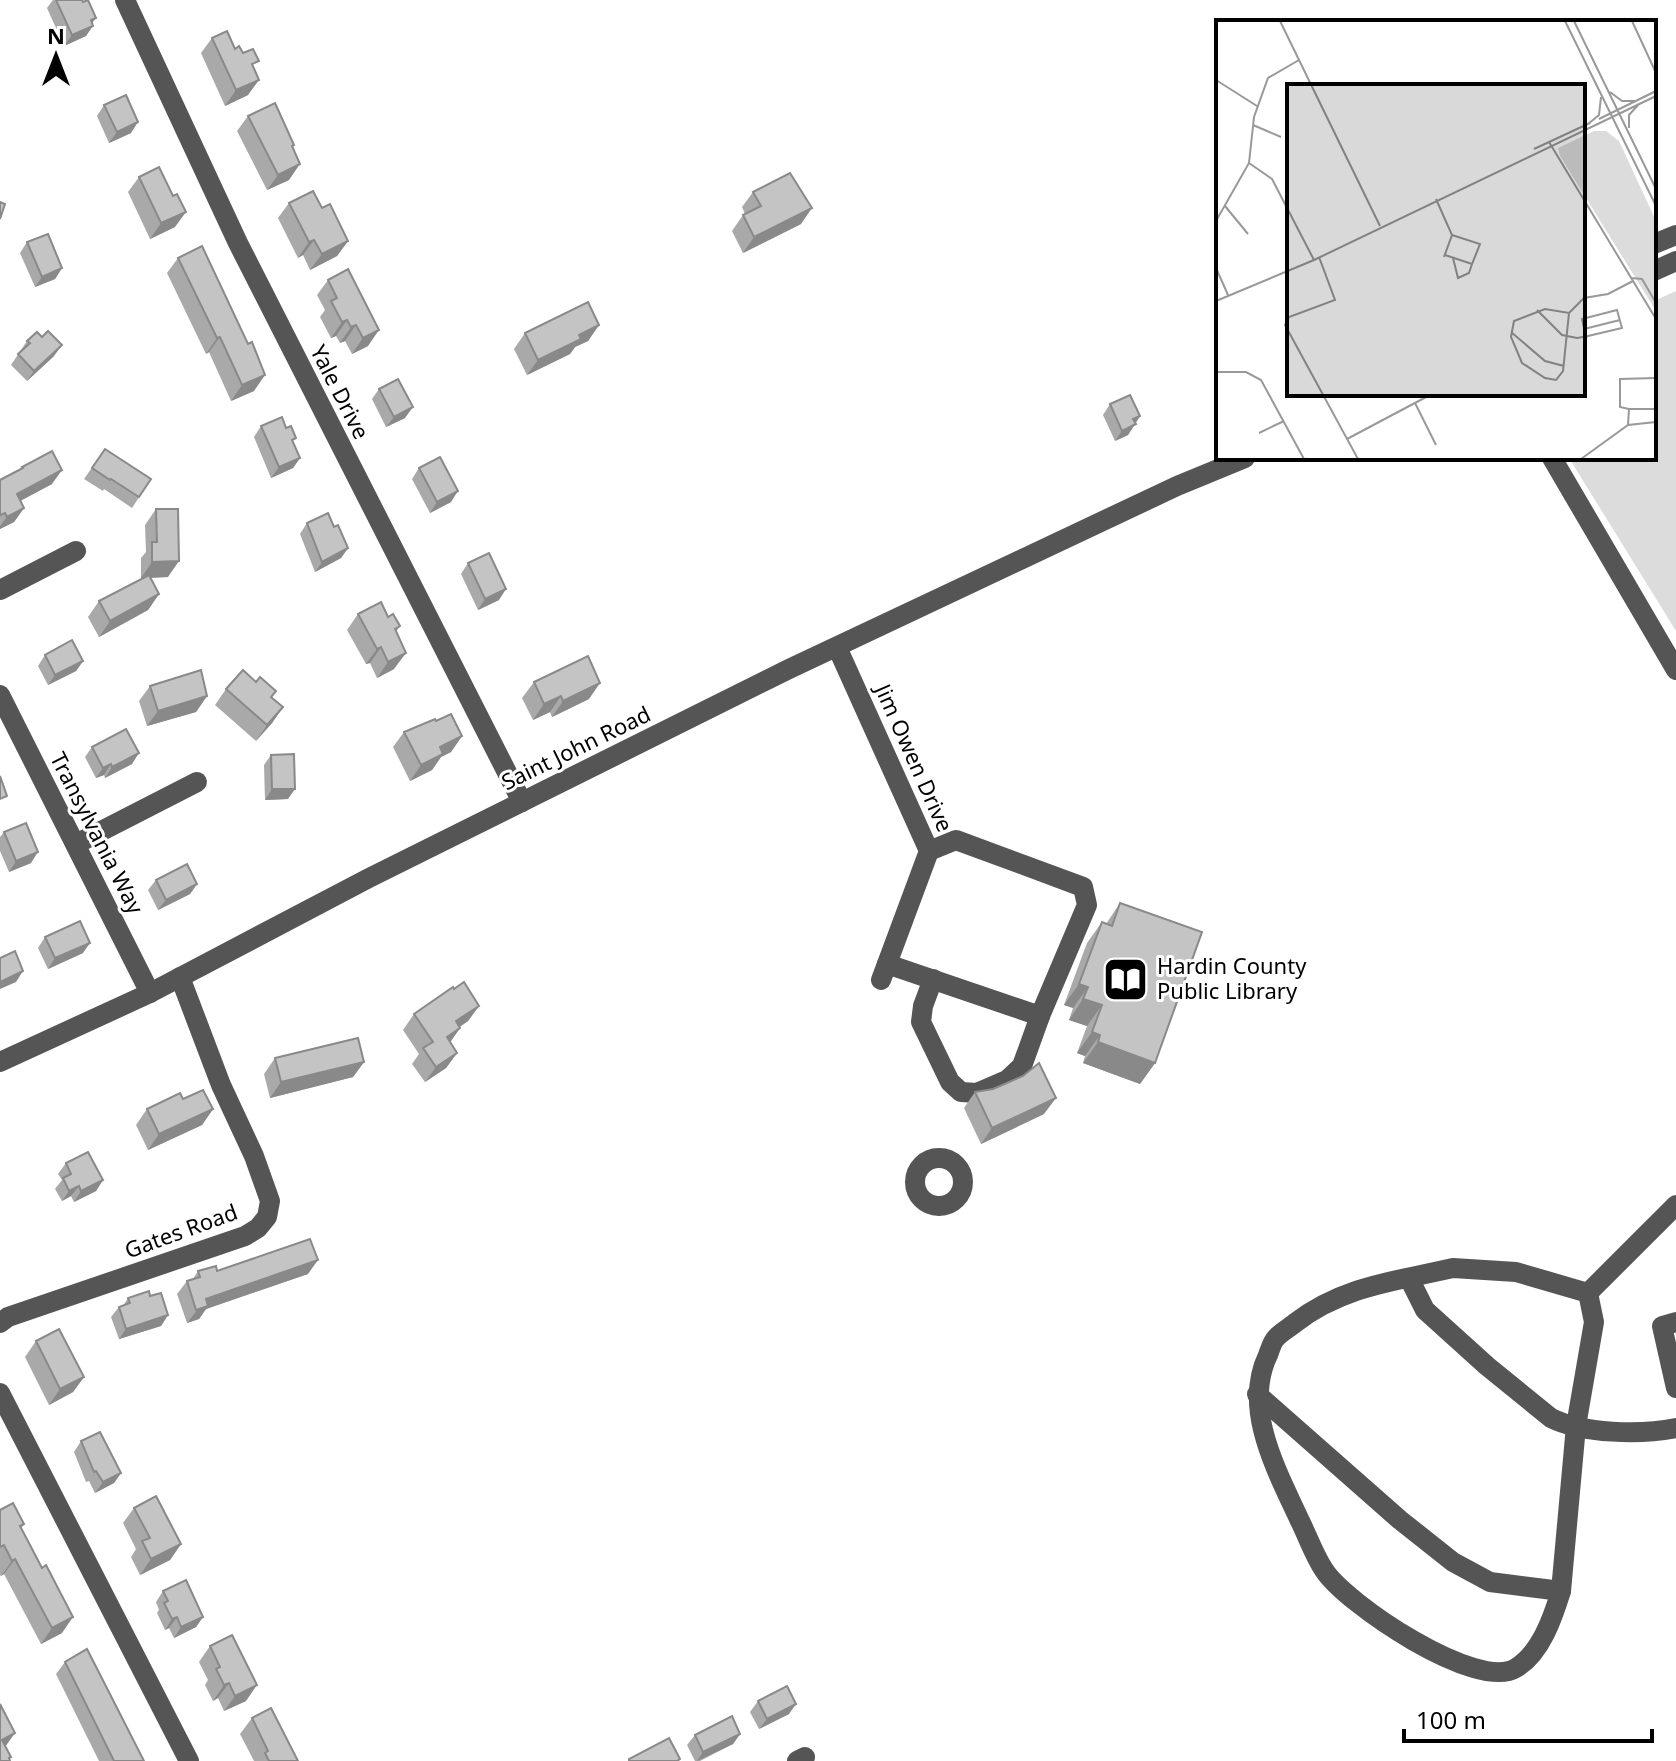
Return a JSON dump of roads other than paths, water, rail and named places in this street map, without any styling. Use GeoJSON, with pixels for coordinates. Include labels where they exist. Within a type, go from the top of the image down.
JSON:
{"type":"FeatureCollection","features":[{"type":"Feature","properties":{"kind":"street","name":"Yale Drive"},"geometry":{"type":"LineString","coordinates":[[125,0],[238,243],[522,802]]}},
{"type":"Feature","properties":{"kind":"street"},"geometry":{"type":"LineString","coordinates":[[1656,243],[1676,235]]}},
{"type":"Feature","properties":{"kind":"street"},"geometry":{"type":"LineString","coordinates":[[1656,270],[1676,261]]}},
{"type":"Feature","properties":{"kind":"street","name":"Saint John Road"},"geometry":{"type":"LineString","coordinates":[[1177,486],[1223,460]]}},
{"type":"Feature","properties":{"kind":"street","name":"Saint John Road"},"geometry":{"type":"LineString","coordinates":[[0,1062],[150,993],[369,878],[837,647],[1177,486],[1240,460]]}},
{"type":"Feature","properties":{"kind":"street"},"geometry":{"type":"LineString","coordinates":[[1553,460],[1676,670]]}},
{"type":"Feature","properties":{"kind":"street"},"geometry":{"type":"LineString","coordinates":[[0,590],[76,551]]}},
{"type":"Feature","properties":{"kind":"street","name":"Jim Owen Drive"},"geometry":{"type":"LineString","coordinates":[[837,647],[929,851],[884,972],[933,979]]}},
{"type":"Feature","properties":{"kind":"street","name":"Transylvania Way"},"geometry":{"type":"LineString","coordinates":[[0,695],[150,993]]}},
{"type":"Feature","properties":{"kind":"street"},"geometry":{"type":"LineString","coordinates":[[76,844],[197,782]]}},
{"type":"Feature","properties":{"kind":"street"},"geometry":{"type":"LineString","coordinates":[[929,851],[956,840],[1083,887],[1087,905],[1022,1066],[1007,1080],[977,1093],[961,1092],[950,1082],[921,1022],[933,979],[1040,1016]]}},
{"type":"Feature","properties":{"kind":"street","name":"Gates Road"},"geometry":{"type":"LineString","coordinates":[[0,1323],[67,1295],[245,1236],[258,1228],[267,1217],[270,1201],[254,1156],[221,1085],[180,977]]}},
{"type":"Feature","properties":{"kind":"street"},"geometry":{"type":"LineString","coordinates":[[1588,1293],[1676,1205]]}},
{"type":"Feature","properties":{"kind":"street"},"geometry":{"type":"LineString","coordinates":[[1453,1268],[1516,1272],[1588,1293],[1594,1322],[1576,1426],[1561,1591],[1554,1616],[1528,1658],[1515,1668],[1494,1672],[1452,1661],[1407,1638],[1364,1609],[1325,1572],[1286,1491],[1262,1429],[1257,1394],[1260,1371],[1275,1339],[1309,1312],[1352,1290],[1453,1268]]}},
{"type":"Feature","properties":{"kind":"street"},"geometry":{"type":"LineString","coordinates":[[1409,1278],[1425,1310],[1551,1418],[1576,1426],[1631,1432],[1676,1428]]}},
{"type":"Feature","properties":{"kind":"street"},"geometry":{"type":"LineString","coordinates":[[1676,1322],[1662,1326],[1676,1385]]}},
{"type":"Feature","properties":{"kind":"street"},"geometry":{"type":"LineString","coordinates":[[0,1393],[189,1761]]}},
{"type":"Feature","properties":{"kind":"street"},"geometry":{"type":"LineString","coordinates":[[1257,1394],[1400,1520],[1453,1562],[1490,1582],[1561,1591]]}},
{"type":"Feature","properties":{"kind":"place","name":"Hardin County Public Library"},"geometry":{"type":"Point","coordinates":[1126,979]}}]}
